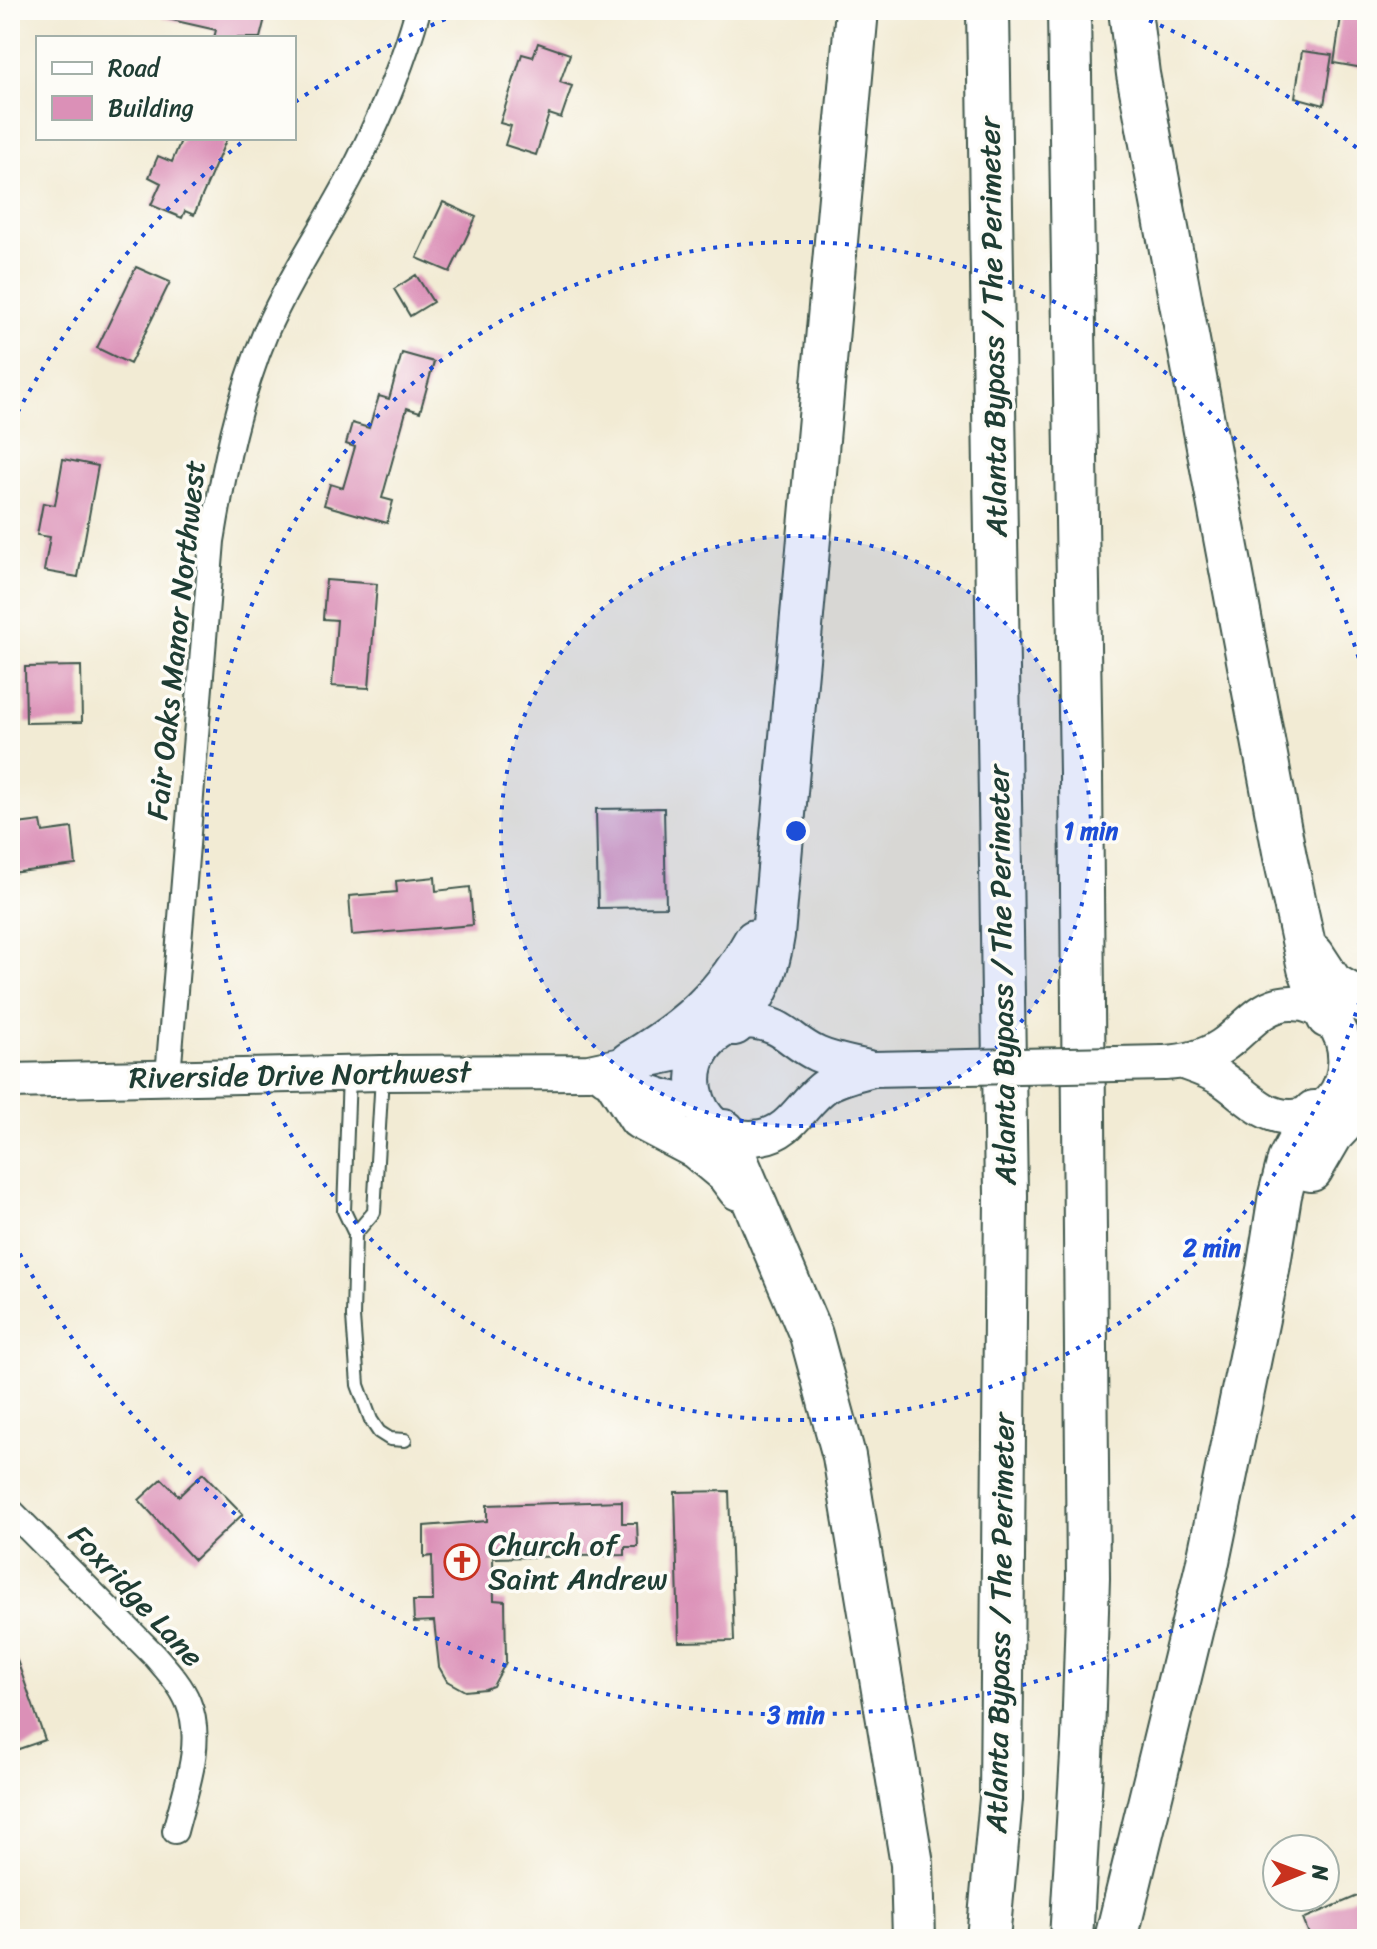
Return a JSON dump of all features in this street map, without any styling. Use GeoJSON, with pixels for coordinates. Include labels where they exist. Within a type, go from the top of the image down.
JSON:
{"type":"FeatureCollection","features":[{"type":"Feature","properties":{"kind":"highway"},"geometry":{"type":"LineString","coordinates":[[719,1034],[760,987],[769,963],[857,10]]}},
{"type":"Feature","properties":{"kind":"highway","name":"Atlanta Bypass / The Perimeter"},"geometry":{"type":"LineString","coordinates":[[988,10],[1006,1195],[1001,1799],[988,1939]]}},
{"type":"Feature","properties":{"kind":"highway"},"geometry":{"type":"LineString","coordinates":[[1069,10],[1081,789],[1088,1578],[1083,1739],[1071,1939]]}},
{"type":"Feature","properties":{"kind":"highway"},"geometry":{"type":"LineString","coordinates":[[1130,10],[1138,74],[1279,825],[1309,968],[1350,1024]]}},
{"type":"Feature","properties":{"kind":"highway"},"geometry":{"type":"LineString","coordinates":[[763,1223],[727,1173],[697,1148],[640,1118],[612,1072],[701,1014],[731,981],[755,943],[778,884]]}},
{"type":"Feature","properties":{"kind":"highway"},"geometry":{"type":"LineString","coordinates":[[1268,1270],[1323,1148],[1342,1121],[1367,1097]]}},
{"type":"Feature","properties":{"kind":"highway"},"geometry":{"type":"LineString","coordinates":[[1116,1939],[1207,1566],[1268,1270],[1280,1195],[1289,1160],[1318,1109]]}},
{"type":"Feature","properties":{"kind":"highway"},"geometry":{"type":"LineString","coordinates":[[712,1118],[763,1223],[811,1335],[844,1456],[912,1864],[914,1939]]}},
{"type":"Feature","properties":{"kind":"street","name":"Fair Oaks Manor Northwest"},"geometry":{"type":"LineString","coordinates":[[168,1076],[212,541],[226,454],[244,389],[268,326],[360,158],[409,42],[418,10]]}},
{"type":"Feature","properties":{"kind":"street"},"geometry":{"type":"LineString","coordinates":[[873,1069],[1174,1063],[1205,1055],[1223,1045],[1259,1013],[1275,1005],[1294,1003],[1312,1007],[1350,1024],[1343,1081],[1334,1096],[1318,1109]]}},
{"type":"Feature","properties":{"kind":"street","name":"Riverside Drive Northwest"},"geometry":{"type":"LineString","coordinates":[[10,1081],[365,1073],[612,1072],[683,1052],[749,1021],[765,1022],[780,1028],[813,1053],[873,1069]]}},
{"type":"Feature","properties":{"kind":"street"},"geometry":{"type":"LineString","coordinates":[[712,1118],[694,1072],[719,1034]]}},
{"type":"Feature","properties":{"kind":"street"},"geometry":{"type":"LineString","coordinates":[[1174,1063],[1220,1077],[1258,1107],[1290,1117],[1367,1097]]}},
{"type":"Feature","properties":{"kind":"street","name":"Riverside Drive Northwest"},"geometry":{"type":"LineString","coordinates":[[612,1072],[712,1118],[742,1137],[759,1138],[776,1133],[790,1124],[826,1086],[873,1069]]}},
{"type":"Feature","properties":{"kind":"street","name":"Foxridge Lane"},"geometry":{"type":"LineString","coordinates":[[10,1510],[155,1656],[188,1702],[194,1729],[191,1766],[175,1831]]}},
{"type":"Feature","properties":{"kind":"lane"},"geometry":{"type":"LineString","coordinates":[[365,1073],[344,1211],[355,1234],[353,1317],[358,1385],[371,1420],[379,1432],[390,1439],[405,1440]]}},
{"type":"Feature","properties":{"kind":"lane"},"geometry":{"type":"LineString","coordinates":[[355,1234],[374,1212],[365,1073]]}},
{"type":"Feature","properties":{"kind":"building"},"geometry":{"type":"Polygon","coordinates":[[[164,10],[267,10],[260,36],[214,36],[216,30],[163,18],[164,10]]]}},
{"type":"Feature","properties":{"kind":"building"},"geometry":{"type":"Polygon","coordinates":[[[1342,10],[1367,10],[1363,68],[1334,63],[1342,10]]]}},
{"type":"Feature","properties":{"kind":"building"},"geometry":{"type":"Polygon","coordinates":[[[538,43],[570,54],[560,82],[572,86],[561,118],[549,114],[536,155],[505,145],[511,126],[500,123],[522,54],[533,57],[538,43]]]}},
{"type":"Feature","properties":{"kind":"building"},"geometry":{"type":"Polygon","coordinates":[[[1302,51],[1332,55],[1324,105],[1295,97],[1302,51]]]}},
{"type":"Feature","properties":{"kind":"building"},"geometry":{"type":"Polygon","coordinates":[[[181,140],[226,140],[194,215],[185,211],[182,218],[151,205],[161,183],[149,177],[158,156],[172,162],[181,140]]]}},
{"type":"Feature","properties":{"kind":"building"},"geometry":{"type":"Polygon","coordinates":[[[443,202],[476,217],[450,272],[417,258],[443,202]]]}},
{"type":"Feature","properties":{"kind":"building"},"geometry":{"type":"Polygon","coordinates":[[[136,267],[170,282],[130,364],[97,348],[136,267]]]}},
{"type":"Feature","properties":{"kind":"building"},"geometry":{"type":"Polygon","coordinates":[[[416,275],[433,302],[410,316],[394,289],[416,275]]]}},
{"type":"Feature","properties":{"kind":"building"},"geometry":{"type":"Polygon","coordinates":[[[402,353],[434,362],[420,412],[407,408],[382,498],[393,501],[387,523],[324,505],[330,484],[343,488],[355,447],[346,444],[352,423],[369,428],[379,396],[389,399],[402,353]]]}},
{"type":"Feature","properties":{"kind":"building"},"geometry":{"type":"Polygon","coordinates":[[[63,459],[98,466],[78,577],[44,571],[50,537],[37,535],[43,503],[55,505],[63,459]]]}},
{"type":"Feature","properties":{"kind":"building"},"geometry":{"type":"Polygon","coordinates":[[[326,580],[377,584],[369,688],[332,686],[337,620],[323,619],[326,580]]]}},
{"type":"Feature","properties":{"kind":"building"},"geometry":{"type":"Polygon","coordinates":[[[81,666],[82,722],[26,723],[25,667],[81,666]]]}},
{"type":"Feature","properties":{"kind":"building"},"geometry":{"type":"Polygon","coordinates":[[[664,808],[666,907],[598,908],[596,809],[664,808]]]}},
{"type":"Feature","properties":{"kind":"building"},"geometry":{"type":"Polygon","coordinates":[[[41,821],[43,832],[72,828],[76,865],[10,873],[10,825],[41,821]]]}},
{"type":"Feature","properties":{"kind":"building"},"geometry":{"type":"Polygon","coordinates":[[[435,877],[436,891],[470,887],[473,925],[352,935],[349,896],[397,892],[396,881],[435,877]]]}},
{"type":"Feature","properties":{"kind":"building"},"geometry":{"type":"Polygon","coordinates":[[[203,1473],[243,1514],[194,1560],[139,1500],[162,1479],[179,1496],[203,1473]]]}},
{"type":"Feature","properties":{"kind":"building"},"geometry":{"type":"Polygon","coordinates":[[[729,1491],[734,1641],[679,1642],[675,1492],[729,1491]]]}},
{"type":"Feature","properties":{"kind":"building"},"geometry":{"type":"Polygon","coordinates":[[[622,1501],[622,1523],[637,1523],[638,1547],[625,1547],[625,1555],[493,1558],[494,1600],[505,1601],[506,1662],[493,1686],[485,1689],[465,1691],[447,1681],[439,1667],[434,1621],[414,1622],[413,1601],[433,1601],[432,1556],[424,1557],[424,1526],[487,1521],[487,1505],[622,1501]]]}},
{"type":"Feature","properties":{"kind":"building"},"geometry":{"type":"Polygon","coordinates":[[[13,1649],[45,1740],[10,1752],[10,1650],[13,1649]]]}},
{"type":"Feature","properties":{"kind":"building"},"geometry":{"type":"Polygon","coordinates":[[[1367,1892],[1367,1933],[1352,1939],[1311,1939],[1303,1919],[1317,1913],[1341,1913],[1341,1903],[1367,1892]]]}},
{"type":"Feature","properties":{"kind":"place","name":"Church of Saint Andrew"},"geometry":{"type":"Point","coordinates":[462,1562]}}]}
